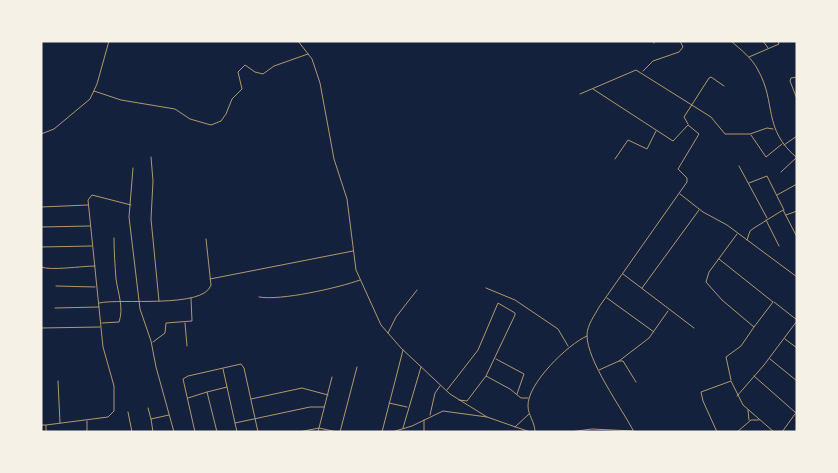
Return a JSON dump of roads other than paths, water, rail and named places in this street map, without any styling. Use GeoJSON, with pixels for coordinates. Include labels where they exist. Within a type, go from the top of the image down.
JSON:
{"type":"FeatureCollection","features":[{"type":"Feature","properties":{"kind":"street"},"geometry":{"type":"LineString","coordinates":[[41,134],[54,129],[87,102],[94,91],[109,41]]}},
{"type":"Feature","properties":{"kind":"street"},"geometry":{"type":"LineString","coordinates":[[298,41],[312,59],[320,82],[334,159],[346,199],[356,270],[375,314],[387,334],[459,400],[487,417],[530,432]]}},
{"type":"Feature","properties":{"kind":"street"},"geometry":{"type":"LineString","coordinates":[[642,72],[653,62],[679,52],[683,47],[680,41]]}},
{"type":"Feature","properties":{"kind":"street"},"geometry":{"type":"LineString","coordinates":[[731,41],[749,57],[762,79],[774,129],[783,144],[796,158],[781,172]]}},
{"type":"Feature","properties":{"kind":"street"},"geometry":{"type":"LineString","coordinates":[[763,41],[769,49]]}},
{"type":"Feature","properties":{"kind":"street"},"geometry":{"type":"LineString","coordinates":[[749,57],[779,44],[778,41]]}},
{"type":"Feature","properties":{"kind":"street"},"geometry":{"type":"LineString","coordinates":[[94,91],[121,100],[175,110],[190,119],[216,125],[226,114],[232,99],[242,90],[238,72],[241,67],[245,65],[263,74],[274,66],[308,54]]}},
{"type":"Feature","properties":{"kind":"street"},"geometry":{"type":"LineString","coordinates":[[580,94],[636,70],[711,117],[725,134],[750,134],[767,128],[774,129]]}},
{"type":"Feature","properties":{"kind":"street"},"geometry":{"type":"LineString","coordinates":[[535,432],[529,414],[528,398],[550,366],[568,347],[586,336],[590,325],[607,297],[680,194],[688,179],[679,167],[699,136],[688,125],[684,117],[710,77],[724,86]]}},
{"type":"Feature","properties":{"kind":"street"},"geometry":{"type":"LineString","coordinates":[[797,77],[792,78],[790,81],[797,98]]}},
{"type":"Feature","properties":{"kind":"street"},"geometry":{"type":"LineString","coordinates":[[593,89],[674,141],[688,125]]}},
{"type":"Feature","properties":{"kind":"street"},"geometry":{"type":"LineString","coordinates":[[615,158],[628,140],[647,149],[657,131]]}},
{"type":"Feature","properties":{"kind":"street"},"geometry":{"type":"LineString","coordinates":[[750,134],[766,158],[783,144],[797,136]]}},
{"type":"Feature","properties":{"kind":"street"},"geometry":{"type":"LineString","coordinates":[[151,157],[153,181],[151,219],[159,301]]}},
{"type":"Feature","properties":{"kind":"street"},"geometry":{"type":"LineString","coordinates":[[739,166],[779,246]]}},
{"type":"Feature","properties":{"kind":"street"},"geometry":{"type":"LineString","coordinates":[[133,168],[130,218],[139,302],[152,342],[156,367],[174,432]]}},
{"type":"Feature","properties":{"kind":"street"},"geometry":{"type":"LineString","coordinates":[[749,183],[767,176],[785,209],[783,210],[785,215],[797,238]]}},
{"type":"Feature","properties":{"kind":"street"},"geometry":{"type":"LineString","coordinates":[[777,195],[794,188],[797,184]]}},
{"type":"Feature","properties":{"kind":"street"},"geometry":{"type":"LineString","coordinates":[[680,194],[700,209],[720,220],[747,242],[797,277]]}},
{"type":"Feature","properties":{"kind":"street"},"geometry":{"type":"LineString","coordinates":[[41,425],[108,417],[114,411],[114,386],[104,354],[100,323],[88,198],[92,195],[130,205]]}},
{"type":"Feature","properties":{"kind":"street"},"geometry":{"type":"LineString","coordinates":[[41,207],[88,205]]}},
{"type":"Feature","properties":{"kind":"street"},"geometry":{"type":"LineString","coordinates":[[642,288],[700,209]]}},
{"type":"Feature","properties":{"kind":"street"},"geometry":{"type":"LineString","coordinates":[[747,242],[750,231],[783,210]]}},
{"type":"Feature","properties":{"kind":"street"},"geometry":{"type":"LineString","coordinates":[[785,215],[797,211]]}},
{"type":"Feature","properties":{"kind":"street"},"geometry":{"type":"LineString","coordinates":[[41,226],[91,226]]}},
{"type":"Feature","properties":{"kind":"street"},"geometry":{"type":"LineString","coordinates":[[737,234],[709,272],[707,286],[754,327]]}},
{"type":"Feature","properties":{"kind":"street"},"geometry":{"type":"LineString","coordinates":[[100,323],[119,322],[120,302],[116,279],[114,238]]}},
{"type":"Feature","properties":{"kind":"street"},"geometry":{"type":"LineString","coordinates":[[99,303],[179,301],[210,288],[206,239]]}},
{"type":"Feature","properties":{"kind":"street"},"geometry":{"type":"LineString","coordinates":[[41,247],[92,246]]}},
{"type":"Feature","properties":{"kind":"street"},"geometry":{"type":"LineString","coordinates":[[210,279],[354,251]]}},
{"type":"Feature","properties":{"kind":"street"},"geometry":{"type":"LineString","coordinates":[[719,259],[797,320],[769,358],[737,396]]}},
{"type":"Feature","properties":{"kind":"street"},"geometry":{"type":"LineString","coordinates":[[41,267],[47,269],[67,266],[95,266]]}},
{"type":"Feature","properties":{"kind":"street"},"geometry":{"type":"LineString","coordinates":[[623,274],[694,328]]}},
{"type":"Feature","properties":{"kind":"street"},"geometry":{"type":"LineString","coordinates":[[259,297],[269,299],[288,296],[360,280]]}},
{"type":"Feature","properties":{"kind":"street"},"geometry":{"type":"LineString","coordinates":[[56,286],[97,287]]}},
{"type":"Feature","properties":{"kind":"street"},"geometry":{"type":"LineString","coordinates":[[486,288],[515,300],[558,329],[568,347]]}},
{"type":"Feature","properties":{"kind":"street"},"geometry":{"type":"LineString","coordinates":[[387,334],[396,317],[417,290]]}},
{"type":"Feature","properties":{"kind":"street"},"geometry":{"type":"LineString","coordinates":[[152,342],[165,333],[166,323],[185,322],[193,319],[191,297]]}},
{"type":"Feature","properties":{"kind":"street"},"geometry":{"type":"LineString","coordinates":[[607,297],[654,332]]}},
{"type":"Feature","properties":{"kind":"street"},"geometry":{"type":"LineString","coordinates":[[773,302],[741,346],[726,357],[737,396],[748,410],[774,432]]}},
{"type":"Feature","properties":{"kind":"street"},"geometry":{"type":"LineString","coordinates":[[446,390],[478,350],[498,303],[515,314],[496,359],[486,376],[467,401],[459,400]]}},
{"type":"Feature","properties":{"kind":"street"},"geometry":{"type":"LineString","coordinates":[[55,308],[99,307]]}},
{"type":"Feature","properties":{"kind":"street"},"geometry":{"type":"LineString","coordinates":[[599,371],[619,361],[650,338],[669,310]]}},
{"type":"Feature","properties":{"kind":"street"},"geometry":{"type":"LineString","coordinates":[[185,322],[187,346]]}},
{"type":"Feature","properties":{"kind":"street"},"geometry":{"type":"LineString","coordinates":[[41,328],[101,328]]}},
{"type":"Feature","properties":{"kind":"street"},"geometry":{"type":"LineString","coordinates":[[586,336],[599,371],[633,431]]}},
{"type":"Feature","properties":{"kind":"street"},"geometry":{"type":"LineString","coordinates":[[784,338],[797,348]]}},
{"type":"Feature","properties":{"kind":"street"},"geometry":{"type":"LineString","coordinates":[[382,432],[403,350]]}},
{"type":"Feature","properties":{"kind":"street"},"geometry":{"type":"LineString","coordinates":[[769,358],[797,381]]}},
{"type":"Feature","properties":{"kind":"street"},"geometry":{"type":"LineString","coordinates":[[496,359],[524,374],[517,389],[517,395]]}},
{"type":"Feature","properties":{"kind":"street"},"geometry":{"type":"LineString","coordinates":[[619,361],[625,364],[636,382]]}},
{"type":"Feature","properties":{"kind":"street"},"geometry":{"type":"LineString","coordinates":[[195,432],[183,383],[185,377],[242,365],[258,432]]}},
{"type":"Feature","properties":{"kind":"street"},"geometry":{"type":"LineString","coordinates":[[403,428],[421,366]]}},
{"type":"Feature","properties":{"kind":"street"},"geometry":{"type":"LineString","coordinates":[[222,368],[237,432]]}},
{"type":"Feature","properties":{"kind":"street"},"geometry":{"type":"LineString","coordinates":[[340,432],[357,368]]}},
{"type":"Feature","properties":{"kind":"street"},"geometry":{"type":"LineString","coordinates":[[486,376],[522,399],[528,398]]}},
{"type":"Feature","properties":{"kind":"street"},"geometry":{"type":"LineString","coordinates":[[753,376],[796,413],[782,432]]}},
{"type":"Feature","properties":{"kind":"street"},"geometry":{"type":"LineString","coordinates":[[318,432],[332,377]]}},
{"type":"Feature","properties":{"kind":"street"},"geometry":{"type":"LineString","coordinates":[[717,432],[701,392],[731,380]]}},
{"type":"Feature","properties":{"kind":"street"},"geometry":{"type":"LineString","coordinates":[[58,381],[60,423]]}},
{"type":"Feature","properties":{"kind":"street"},"geometry":{"type":"LineString","coordinates":[[430,415],[435,393],[441,384]]}},
{"type":"Feature","properties":{"kind":"street"},"geometry":{"type":"LineString","coordinates":[[188,398],[227,388]]}},
{"type":"Feature","properties":{"kind":"street"},"geometry":{"type":"LineString","coordinates":[[250,400],[302,388],[328,395]]}},
{"type":"Feature","properties":{"kind":"street"},"geometry":{"type":"LineString","coordinates":[[207,392],[217,432]]}},
{"type":"Feature","properties":{"kind":"street"},"geometry":{"type":"LineString","coordinates":[[388,403],[408,407]]}},
{"type":"Feature","properties":{"kind":"street"},"geometry":{"type":"LineString","coordinates":[[235,423],[310,407],[324,407]]}},
{"type":"Feature","properties":{"kind":"street"},"geometry":{"type":"LineString","coordinates":[[148,408],[153,432]]}},
{"type":"Feature","properties":{"kind":"street"},"geometry":{"type":"LineString","coordinates":[[748,410],[749,421]]}},
{"type":"Feature","properties":{"kind":"street"},"geometry":{"type":"LineString","coordinates":[[392,432],[443,411],[487,417]]}},
{"type":"Feature","properties":{"kind":"street"},"geometry":{"type":"LineString","coordinates":[[128,412],[132,432]]}},
{"type":"Feature","properties":{"kind":"street"},"geometry":{"type":"LineString","coordinates":[[514,427],[529,414]]}},
{"type":"Feature","properties":{"kind":"street"},"geometry":{"type":"LineString","coordinates":[[151,419],[170,415]]}},
{"type":"Feature","properties":{"kind":"street"},"geometry":{"type":"LineString","coordinates":[[87,420],[87,432]]}},
{"type":"Feature","properties":{"kind":"street"},"geometry":{"type":"LineString","coordinates":[[424,420],[424,432]]}},
{"type":"Feature","properties":{"kind":"street"},"geometry":{"type":"LineString","coordinates":[[737,432],[749,421],[759,420]]}},
{"type":"Feature","properties":{"kind":"street"},"geometry":{"type":"LineString","coordinates":[[46,425],[46,432]]}},
{"type":"Feature","properties":{"kind":"street"},"geometry":{"type":"LineString","coordinates":[[299,432],[319,428],[336,432]]}},
{"type":"Feature","properties":{"kind":"street"},"geometry":{"type":"LineString","coordinates":[[570,432],[592,429],[633,431]]}}]}
